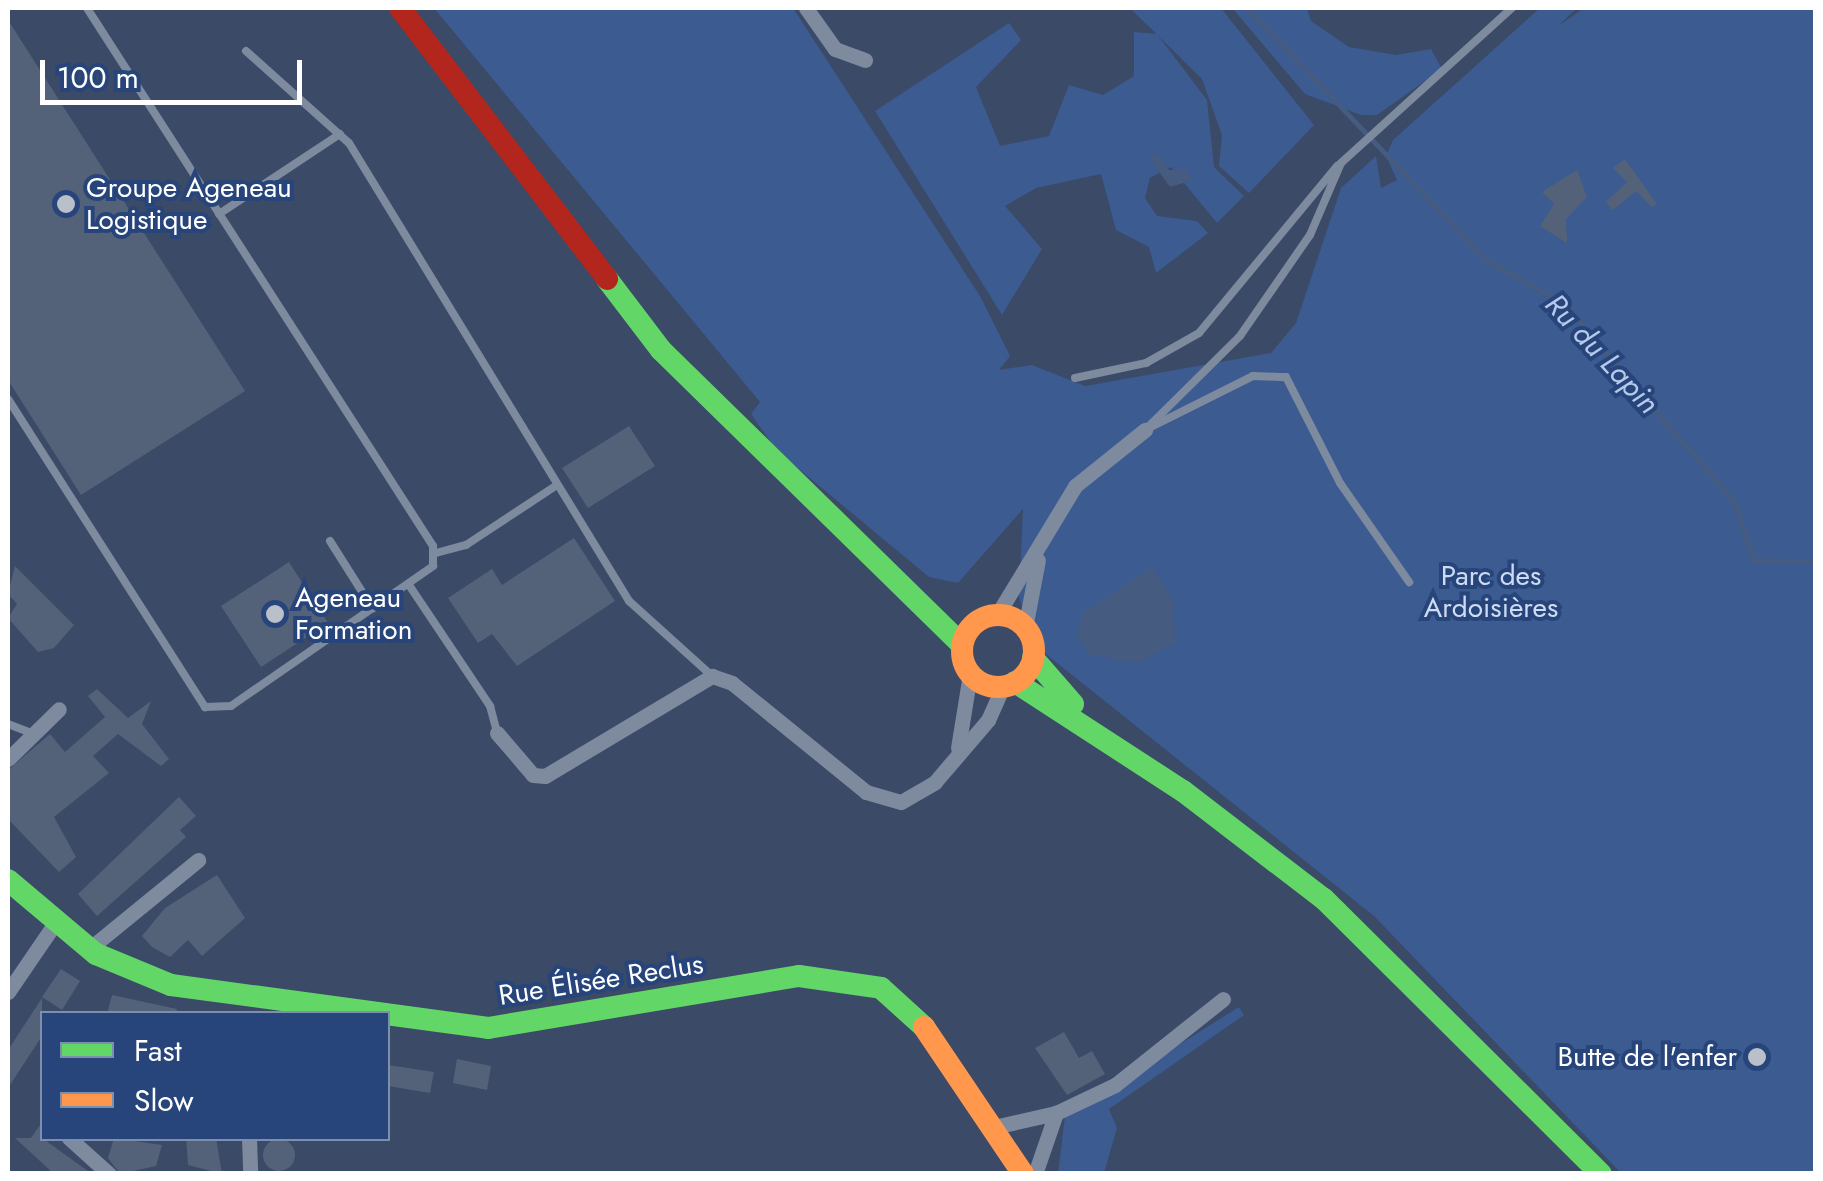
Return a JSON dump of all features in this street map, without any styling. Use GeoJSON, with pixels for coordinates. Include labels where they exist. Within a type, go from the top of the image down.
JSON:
{"type":"FeatureCollection","features":[{"type":"Feature","properties":{"kind":"main road"},"geometry":{"type":"LineString","coordinates":[[400,8],[620,302],[782,476],[892,572],[962,645],[970,674],[1009,684],[1115,744],[1370,939],[1600,1174]]}},
{"type":"Feature","properties":{"kind":"main road"},"geometry":{"type":"LineString","coordinates":[[892,572],[989,617],[1025,628],[1033,658],[1115,744]]}},
{"type":"Feature","properties":{"kind":"main road"},"geometry":{"type":"LineString","coordinates":[[962,645],[989,617]]}},
{"type":"Feature","properties":{"kind":"main road"},"geometry":{"type":"LineString","coordinates":[[1009,684],[1033,658]]}},
{"type":"Feature","properties":{"kind":"main road","name":"Rue Élisée Reclus"},"geometry":{"type":"LineString","coordinates":[[8,880],[89,948],[172,986],[252,1003],[328,1011]]}},
{"type":"Feature","properties":{"kind":"main road","name":"Rue Élisée Reclus"},"geometry":{"type":"LineString","coordinates":[[390,1018],[488,1028],[839,976],[881,988],[914,1012],[1023,1174]]}},
{"type":"Feature","properties":{"kind":"street"},"geometry":{"type":"LineString","coordinates":[[806,8],[835,49],[865,60]]}},
{"type":"Feature","properties":{"kind":"street"},"geometry":{"type":"LineString","coordinates":[[989,617],[1041,546],[1075,486],[1145,430]]}},
{"type":"Feature","properties":{"kind":"street"},"geometry":{"type":"LineString","coordinates":[[1025,628],[1041,546]]}},
{"type":"Feature","properties":{"kind":"street"},"geometry":{"type":"LineString","coordinates":[[955,756],[971,714],[970,674]]}},
{"type":"Feature","properties":{"kind":"street"},"geometry":{"type":"LineString","coordinates":[[497,734],[533,775],[545,776],[712,676],[883,801],[920,796],[1009,684]]}},
{"type":"Feature","properties":{"kind":"street"},"geometry":{"type":"LineString","coordinates":[[8,759],[60,708]]}},
{"type":"Feature","properties":{"kind":"street"},"geometry":{"type":"LineString","coordinates":[[89,948],[198,860]]}},
{"type":"Feature","properties":{"kind":"street"},"geometry":{"type":"LineString","coordinates":[[8,992],[55,923]]}},
{"type":"Feature","properties":{"kind":"street"},"geometry":{"type":"LineString","coordinates":[[994,1127],[1056,1113],[1115,1085],[1223,999]]}},
{"type":"Feature","properties":{"kind":"street"},"geometry":{"type":"LineString","coordinates":[[1035,1174],[1056,1113]]}},
{"type":"Feature","properties":{"kind":"street"},"geometry":{"type":"LineString","coordinates":[[72,1141],[109,1174]]}},
{"type":"Feature","properties":{"kind":"street"},"geometry":{"type":"LineString","coordinates":[[250,1141],[250,1174]]}},
{"type":"Feature","properties":{"kind":"lane"},"geometry":{"type":"LineString","coordinates":[[87,8],[436,553]]}},
{"type":"Feature","properties":{"kind":"lane"},"geometry":{"type":"LineString","coordinates":[[1074,378],[1146,363],[1199,333],[1271,235],[1360,144],[1512,8]]}},
{"type":"Feature","properties":{"kind":"lane"},"geometry":{"type":"LineString","coordinates":[[246,52],[340,134],[517,406],[557,485],[629,601],[712,676]]}},
{"type":"Feature","properties":{"kind":"lane"},"geometry":{"type":"LineString","coordinates":[[219,214],[340,134]]}},
{"type":"Feature","properties":{"kind":"lane"},"geometry":{"type":"LineString","coordinates":[[1145,430],[1240,336],[1310,235],[1341,164]]}},
{"type":"Feature","properties":{"kind":"lane"},"geometry":{"type":"LineString","coordinates":[[1145,430],[1253,376],[1286,378],[1340,484],[1409,582]]}},
{"type":"Feature","properties":{"kind":"lane"},"geometry":{"type":"LineString","coordinates":[[8,399],[205,706],[232,706],[430,570],[436,553]]}},
{"type":"Feature","properties":{"kind":"lane"},"geometry":{"type":"LineString","coordinates":[[436,553],[466,544],[557,485]]}},
{"type":"Feature","properties":{"kind":"lane"},"geometry":{"type":"LineString","coordinates":[[330,540],[373,609]]}},
{"type":"Feature","properties":{"kind":"lane"},"geometry":{"type":"LineString","coordinates":[[409,585],[490,706],[497,734]]}},
{"type":"Feature","properties":{"kind":"lane"},"geometry":{"type":"LineString","coordinates":[[8,724],[31,734]]}},
{"type":"Feature","properties":{"kind":"green space","name":"Parc des Ardoisières"},"geometry":{"type":"Polygon","coordinates":[[[434,8],[793,8],[980,296],[1010,356],[999,370],[1032,365],[1085,386],[1271,353],[1296,323],[1341,188],[1376,156],[1381,188],[1397,180],[1386,156],[1393,140],[1540,8],[1577,8],[1558,26],[1584,8],[1815,8],[1815,1173],[1621,1173],[1374,916],[1032,643],[1019,597],[1023,509],[958,583],[929,577],[776,450],[751,414],[760,402],[434,8]]]}},
{"type":"Feature","properties":{"kind":"green space"},"geometry":{"type":"Polygon","coordinates":[[[1130,8],[1221,8],[1314,125],[1249,193],[1219,166],[1222,135],[1202,79],[1130,8]]]}},
{"type":"Feature","properties":{"kind":"green space"},"geometry":{"type":"Polygon","coordinates":[[[1232,8],[1307,8],[1311,21],[1349,47],[1396,55],[1431,49],[1442,69],[1377,115],[1361,115],[1305,94],[1232,8]]]}},
{"type":"Feature","properties":{"kind":"green space"},"geometry":{"type":"Polygon","coordinates":[[[1009,23],[1021,40],[976,87],[1000,146],[1049,136],[1069,85],[1103,95],[1134,76],[1134,32],[1157,34],[1207,100],[1214,167],[1244,196],[1217,223],[1171,167],[1150,178],[1145,198],[1157,216],[1197,221],[1208,233],[1156,273],[1149,247],[1116,230],[1101,174],[1036,188],[1005,206],[1042,249],[1002,315],[875,111],[1009,23]]]}},
{"type":"Feature","properties":{"kind":"green space"},"geometry":{"type":"Polygon","coordinates":[[[1239,1007],[1244,1015],[1109,1109],[1117,1128],[1104,1173],[1058,1174],[1065,1116],[1239,1007]]]}},
{"type":"Feature","properties":{"kind":"shaded area"},"geometry":{"type":"Polygon","coordinates":[[[1157,152],[1169,170],[1186,169],[1193,180],[1170,187],[1149,158],[1157,152]]]}},
{"type":"Feature","properties":{"kind":"shaded area"},"geometry":{"type":"Polygon","coordinates":[[[1152,567],[1174,601],[1175,643],[1138,663],[1090,655],[1077,638],[1082,613],[1152,567]]]}},
{"type":"Feature","properties":{"kind":"building","name":"Groupe Ageneau Logistique"},"geometry":{"type":"Polygon","coordinates":[[[8,20],[245,391],[81,495],[8,380],[8,20]]]}},
{"type":"Feature","properties":{"kind":"building"},"geometry":{"type":"Polygon","coordinates":[[[1625,159],[1657,204],[1652,207],[1636,191],[1613,210],[1606,202],[1627,182],[1613,168],[1625,159]]]}},
{"type":"Feature","properties":{"kind":"building"},"geometry":{"type":"Polygon","coordinates":[[[1577,170],[1587,197],[1566,219],[1567,243],[1540,226],[1554,204],[1542,192],[1577,170]]]}},
{"type":"Feature","properties":{"kind":"building"},"geometry":{"type":"Polygon","coordinates":[[[629,426],[655,466],[588,508],[562,468],[629,426]]]}},
{"type":"Feature","properties":{"kind":"building"},"geometry":{"type":"Polygon","coordinates":[[[574,538],[615,601],[517,666],[492,634],[478,643],[448,598],[492,569],[502,585],[574,538]]]}},
{"type":"Feature","properties":{"kind":"building","name":"Ageneau Formation"},"geometry":{"type":"Polygon","coordinates":[[[289,562],[328,623],[261,667],[221,606],[289,562]]]}},
{"type":"Feature","properties":{"kind":"building"},"geometry":{"type":"Polygon","coordinates":[[[15,566],[74,625],[54,648],[38,652],[8,618],[17,604],[8,594],[15,566]]]}},
{"type":"Feature","properties":{"kind":"building"},"geometry":{"type":"Polygon","coordinates":[[[97,689],[128,718],[151,701],[142,724],[169,759],[161,766],[118,734],[93,756],[109,773],[54,817],[76,857],[59,872],[8,819],[8,770],[50,734],[65,752],[105,717],[88,696],[97,689]]]}},
{"type":"Feature","properties":{"kind":"building"},"geometry":{"type":"Polygon","coordinates":[[[179,797],[196,816],[180,830],[186,837],[97,916],[78,894],[179,797]]]}},
{"type":"Feature","properties":{"kind":"building"},"geometry":{"type":"Polygon","coordinates":[[[217,875],[245,918],[202,956],[188,940],[170,957],[152,947],[142,936],[165,908],[217,875]]]}},
{"type":"Feature","properties":{"kind":"building"},"geometry":{"type":"Polygon","coordinates":[[[61,969],[80,981],[62,1010],[42,997],[61,969]]]}},
{"type":"Feature","properties":{"kind":"building"},"geometry":{"type":"Polygon","coordinates":[[[112,995],[177,1009],[177,1011],[108,1011],[112,995]]]}},
{"type":"Feature","properties":{"kind":"building"},"geometry":{"type":"Polygon","coordinates":[[[42,998],[40,1039],[8,1088],[8,1050],[42,998]]]}},
{"type":"Feature","properties":{"kind":"building"},"geometry":{"type":"Polygon","coordinates":[[[1064,1032],[1079,1058],[1092,1051],[1105,1074],[1067,1095],[1035,1048],[1064,1032]]]}},
{"type":"Feature","properties":{"kind":"building"},"geometry":{"type":"Polygon","coordinates":[[[457,1059],[491,1066],[487,1090],[453,1083],[457,1059]]]}},
{"type":"Feature","properties":{"kind":"building"},"geometry":{"type":"Polygon","coordinates":[[[390,1065],[434,1072],[430,1093],[390,1086],[390,1065]]]}},
{"type":"Feature","properties":{"kind":"building"},"geometry":{"type":"Polygon","coordinates":[[[40,1125],[40,1141],[46,1141],[92,1174],[54,1174],[15,1138],[31,1138],[40,1125]]]}},
{"type":"Feature","properties":{"kind":"building"},"geometry":{"type":"Polygon","coordinates":[[[113,1141],[162,1145],[156,1166],[120,1174],[108,1158],[113,1141]]]}},
{"type":"Feature","properties":{"kind":"building"},"geometry":{"type":"Polygon","coordinates":[[[186,1141],[216,1141],[222,1174],[188,1165],[186,1141]]]}},
{"type":"Feature","properties":{"kind":"building"},"geometry":{"type":"Polygon","coordinates":[[[287,1141],[294,1149],[291,1167],[279,1171],[267,1167],[263,1155],[267,1143],[287,1141]]]}},
{"type":"Feature","properties":{"kind":"waterway","name":"Ru du Lapin"},"geometry":{"type":"LineString","coordinates":[[1247,8],[1486,260],[1564,304],[1735,503],[1753,560],[1816,561]]}},
{"type":"Feature","properties":{"kind":"traffic: fast"},"geometry":{"type":"LineString","coordinates":[[607,279],[661,350],[962,645]]}},
{"type":"Feature","properties":{"kind":"traffic: fast"},"geometry":{"type":"LineString","coordinates":[[1033,658],[1073,704]]}},
{"type":"Feature","properties":{"kind":"traffic: fast"},"geometry":{"type":"LineString","coordinates":[[1015,682],[1183,791],[1324,899],[1601,1174]]}},
{"type":"Feature","properties":{"kind":"traffic: fast"},"geometry":{"type":"LineString","coordinates":[[8,880],[96,954],[171,985],[363,1011]]}},
{"type":"Feature","properties":{"kind":"traffic: fast"},"geometry":{"type":"LineString","coordinates":[[390,1015],[488,1028],[799,976],[881,988],[924,1027]]}},
{"type":"Feature","properties":{"kind":"traffic: slow"},"geometry":{"type":"LineString","coordinates":[[998,615],[1023,626],[1034,651],[1023,676],[998,687],[973,676],[962,651],[973,626],[998,615]]}},
{"type":"Feature","properties":{"kind":"traffic: slow"},"geometry":{"type":"LineString","coordinates":[[924,1027],[1023,1174]]}},
{"type":"Feature","properties":{"kind":"traffic: jam"},"geometry":{"type":"LineString","coordinates":[[400,8],[607,279]]}},
{"type":"Feature","properties":{"kind":"place","name":"Groupe Ageneau Logistique"},"geometry":{"type":"Point","coordinates":[66,204]}},
{"type":"Feature","properties":{"kind":"place","name":"Ageneau Formation"},"geometry":{"type":"Point","coordinates":[275,614]}},
{"type":"Feature","properties":{"kind":"place","name":"Butte de l'enfer"},"geometry":{"type":"Point","coordinates":[1757,1057]}}]}
